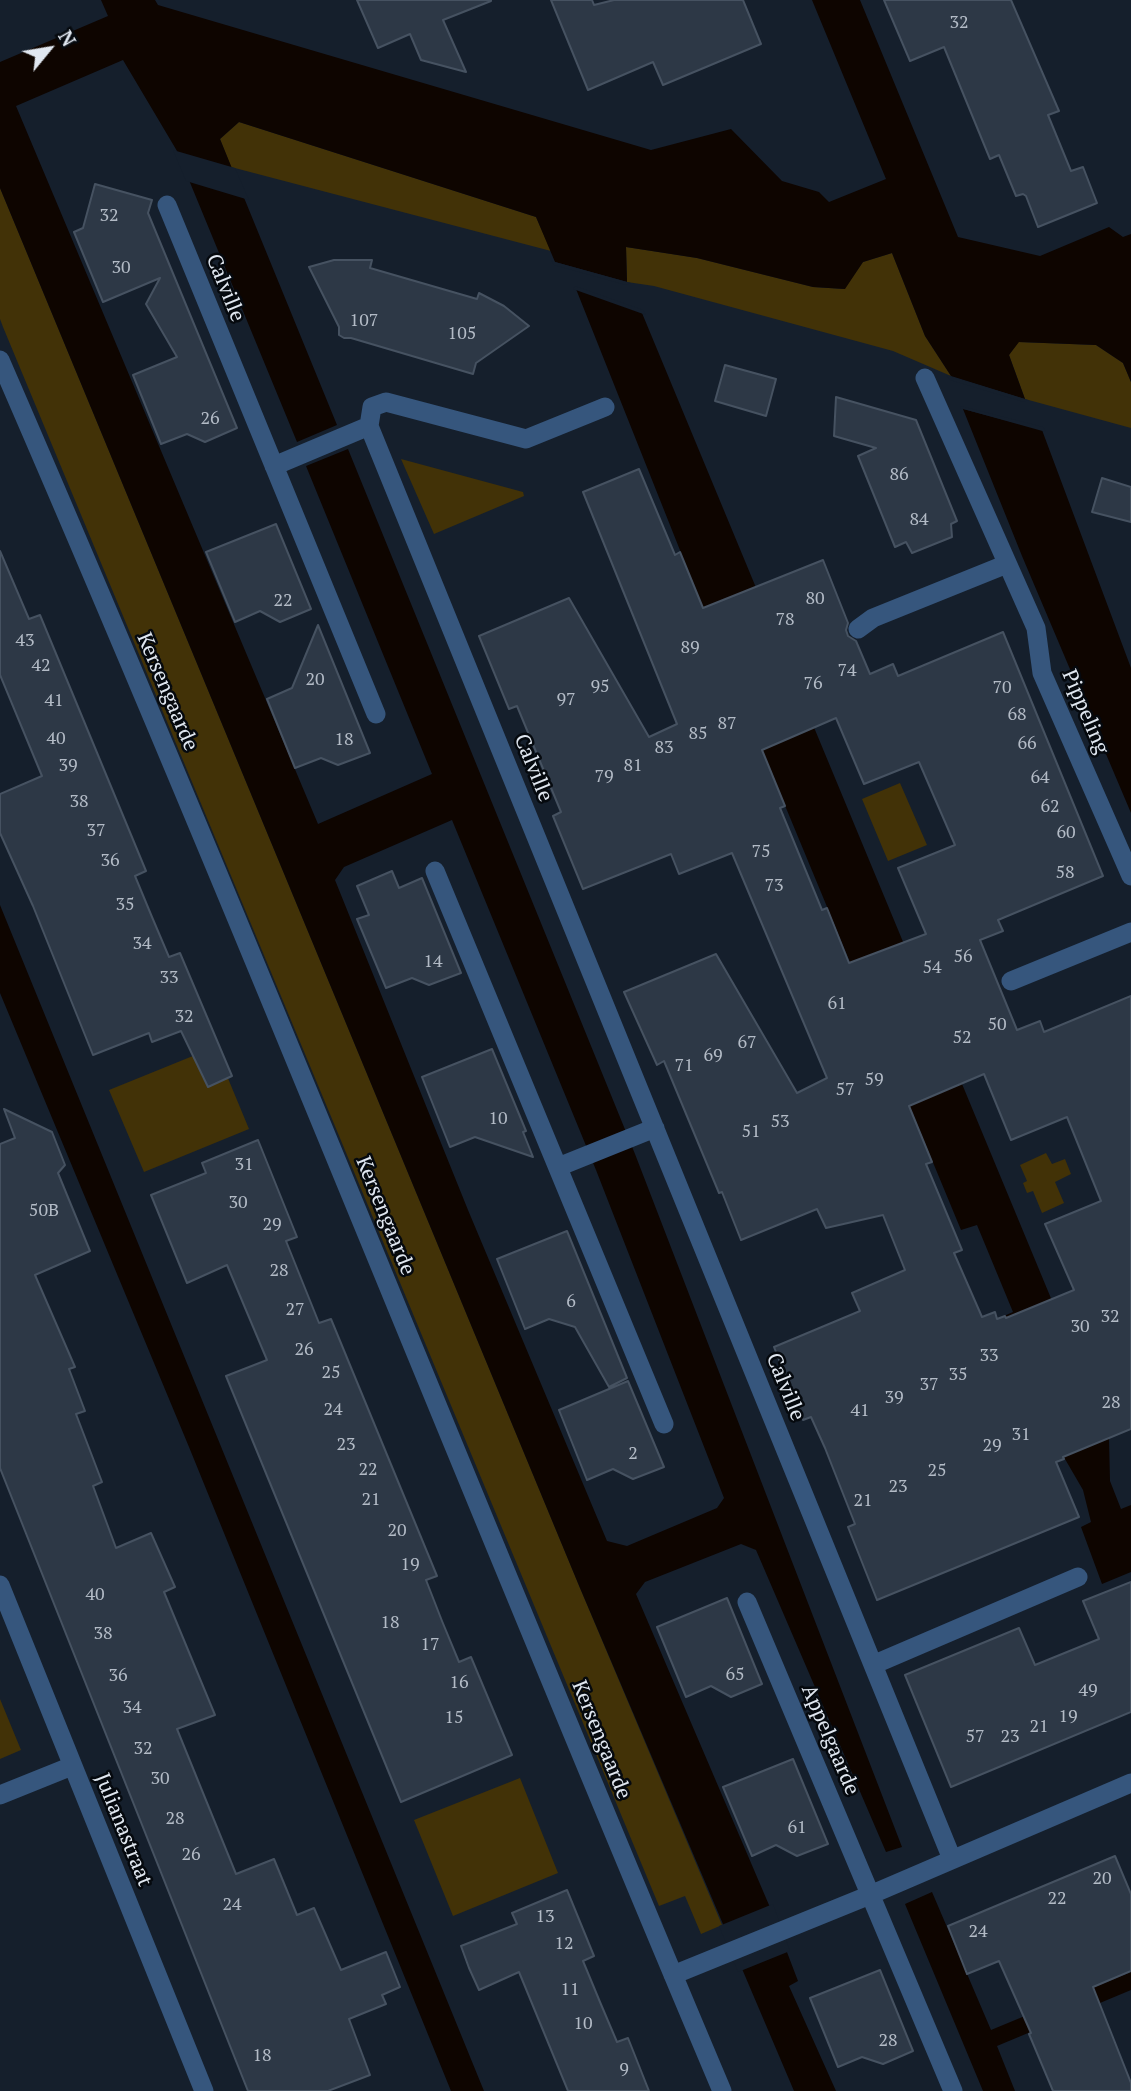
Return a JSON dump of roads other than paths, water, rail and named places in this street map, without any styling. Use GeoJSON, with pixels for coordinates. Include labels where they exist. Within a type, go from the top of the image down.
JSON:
{"type":"FeatureCollection","features":[{"type":"Feature","properties":{"kind":"street","name":"Calville"},"geometry":{"type":"LineString","coordinates":[[167,205],[376,714]]}},
{"type":"Feature","properties":{"kind":"street","name":"Kersengaarde"},"geometry":{"type":"LineString","coordinates":[[0,360],[81,546],[313,1101],[722,2091]]}},
{"type":"Feature","properties":{"kind":"street","name":"Pippeling"},"geometry":{"type":"LineString","coordinates":[[925,378],[1036,628],[1042,673],[1131,876]]}},
{"type":"Feature","properties":{"kind":"street"},"geometry":{"type":"LineString","coordinates":[[274,466],[369,426],[372,407],[386,402],[526,439],[605,407]]}},
{"type":"Feature","properties":{"kind":"street","name":"Calville"},"geometry":{"type":"LineString","coordinates":[[369,426],[953,1859]]}},
{"type":"Feature","properties":{"kind":"street"},"geometry":{"type":"LineString","coordinates":[[858,629],[873,618],[1007,564]]}},
{"type":"Feature","properties":{"kind":"street"},"geometry":{"type":"LineString","coordinates":[[435,871],[664,1423]]}},
{"type":"Feature","properties":{"kind":"street"},"geometry":{"type":"LineString","coordinates":[[1011,981],[1131,932]]}},
{"type":"Feature","properties":{"kind":"street"},"geometry":{"type":"LineString","coordinates":[[558,1167],[655,1128]]}},
{"type":"Feature","properties":{"kind":"street"},"geometry":{"type":"LineString","coordinates":[[875,1664],[1078,1577]]}},
{"type":"Feature","properties":{"kind":"street","name":"Julianastraat"},"geometry":{"type":"LineString","coordinates":[[0,1585],[204,2091]]}},
{"type":"Feature","properties":{"kind":"street","name":"Appelgaarde"},"geometry":{"type":"LineString","coordinates":[[747,1602],[953,2091]]}},
{"type":"Feature","properties":{"kind":"street"},"geometry":{"type":"LineString","coordinates":[[0,1795],[72,1766]]}},
{"type":"Feature","properties":{"kind":"street"},"geometry":{"type":"LineString","coordinates":[[673,1975],[870,1895],[1131,1783]]}}]}
